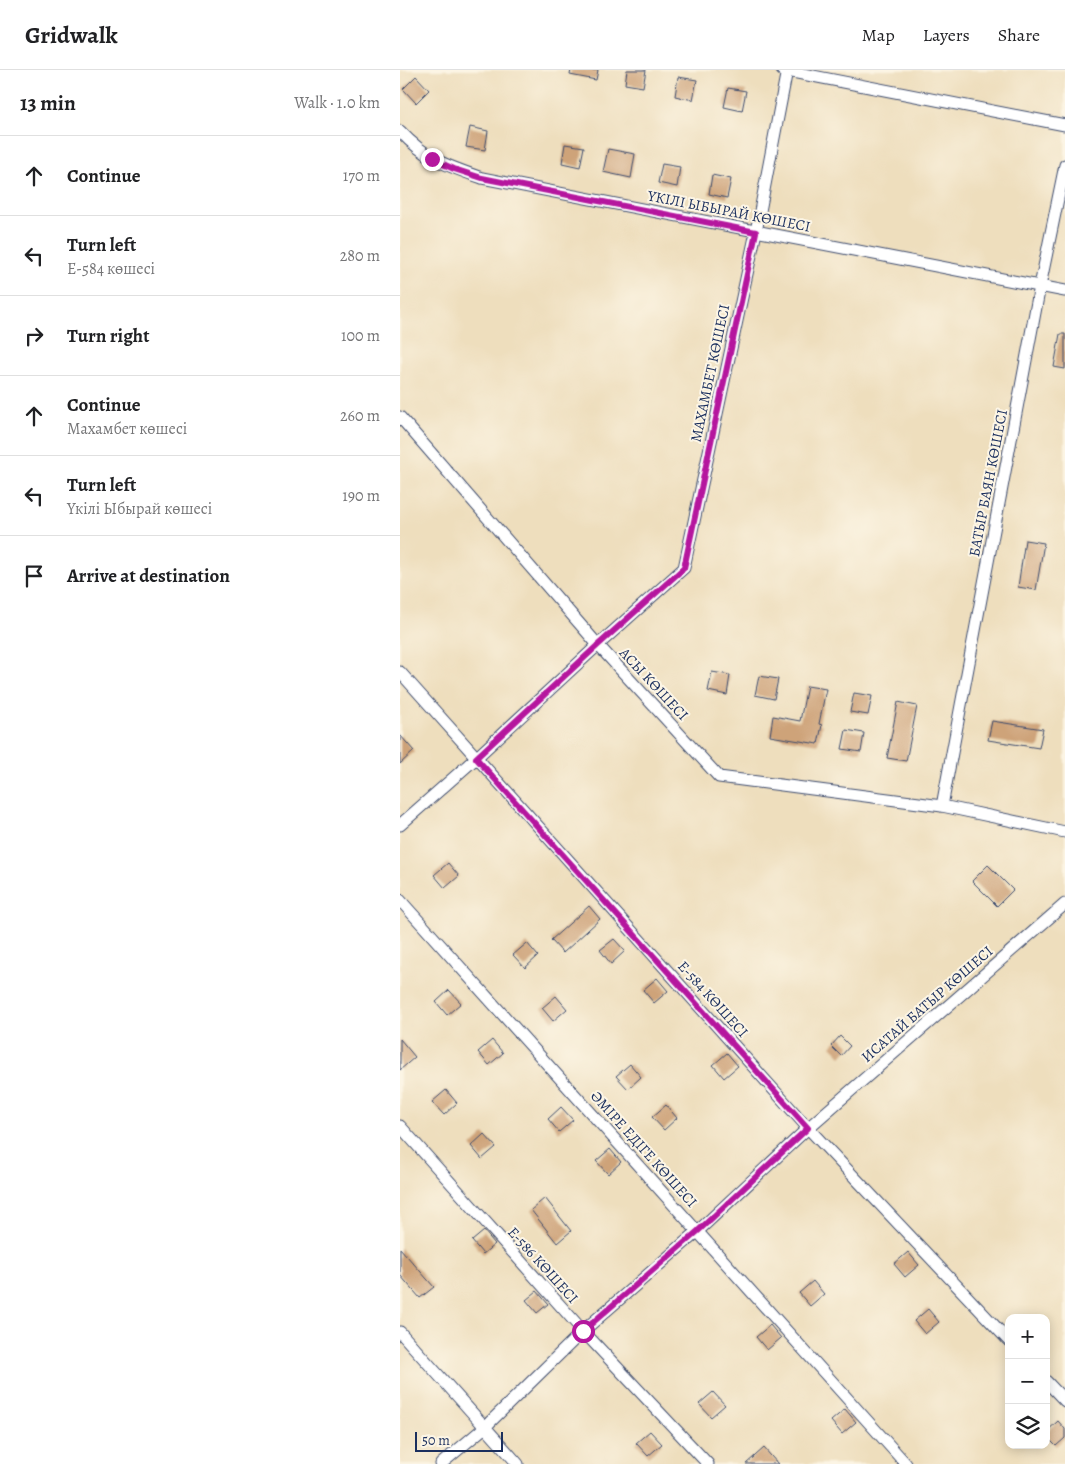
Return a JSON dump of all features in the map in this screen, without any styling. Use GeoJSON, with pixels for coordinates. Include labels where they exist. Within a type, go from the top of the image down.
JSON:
{"type":"FeatureCollection","features":[{"type":"Feature","properties":{"kind":"street"},"geometry":{"type":"LineString","coordinates":[[785,70],[1065,125]]}},
{"type":"Feature","properties":{"kind":"street","name":"МАХАМБЕТ КӨШЕСІ"},"geometry":{"type":"LineString","coordinates":[[400,824],[476,758],[684,568],[756,232],[785,70]]}},
{"type":"Feature","properties":{"kind":"street","name":"ҮКІЛІ ЫБЫРАЙ КӨШЕСІ"},"geometry":{"type":"LineString","coordinates":[[400,131],[413,146],[432,159],[454,169],[482,178],[1065,291]]}},
{"type":"Feature","properties":{"kind":"street","name":"БАТЫР БАЯН КӨШЕСІ"},"geometry":{"type":"LineString","coordinates":[[942,806],[1040,286],[1065,165]]}},
{"type":"Feature","properties":{"kind":"street","name":"АСЫ КӨШЕСІ"},"geometry":{"type":"LineString","coordinates":[[400,417],[598,645],[719,777],[942,806],[1065,832]]}},
{"type":"Feature","properties":{"kind":"street","name":"Е-584 КӨШЕСІ"},"geometry":{"type":"LineString","coordinates":[[400,672],[808,1128],[1005,1337]]}},
{"type":"Feature","properties":{"kind":"street","name":"ӘМІРЕ ЕДІГЕ КӨШЕСІ"},"geometry":{"type":"LineString","coordinates":[[400,900],[906,1464]]}},
{"type":"Feature","properties":{"kind":"street","name":"ИСАТАЙ БАТЫР КӨШЕСІ"},"geometry":{"type":"LineString","coordinates":[[441,1464],[485,1427],[583,1331],[698,1231],[808,1128],[1065,904]]}},
{"type":"Feature","properties":{"kind":"street","name":"Е-586 КӨШЕСІ"},"geometry":{"type":"LineString","coordinates":[[400,1126],[583,1331],[708,1464]]}},
{"type":"Feature","properties":{"kind":"street"},"geometry":{"type":"LineString","coordinates":[[400,1332],[518,1464]]}},
{"type":"Feature","properties":{"kind":"street"},"geometry":{"type":"LineString","coordinates":[[1050,1385],[1065,1401]]}},
{"type":"Feature","properties":{"kind":"building"},"geometry":{"type":"Polygon","coordinates":[[[571,70],[598,70],[596,80],[570,75],[571,70]]]}},
{"type":"Feature","properties":{"kind":"building"},"geometry":{"type":"Polygon","coordinates":[[[627,70],[646,70],[643,87],[625,84],[627,70]]]}},
{"type":"Feature","properties":{"kind":"building"},"geometry":{"type":"Polygon","coordinates":[[[416,76],[429,90],[416,103],[403,89],[416,76]]]}},
{"type":"Feature","properties":{"kind":"building"},"geometry":{"type":"Polygon","coordinates":[[[678,77],[697,80],[693,100],[675,96],[678,77]]]}},
{"type":"Feature","properties":{"kind":"building"},"geometry":{"type":"Polygon","coordinates":[[[728,88],[746,91],[742,111],[724,107],[728,88]]]}},
{"type":"Feature","properties":{"kind":"building"},"geometry":{"type":"Polygon","coordinates":[[[470,127],[488,131],[485,150],[466,147],[470,127]]]}},
{"type":"Feature","properties":{"kind":"building"},"geometry":{"type":"Polygon","coordinates":[[[565,144],[584,147],[580,167],[562,163],[565,144]]]}},
{"type":"Feature","properties":{"kind":"building"},"geometry":{"type":"Polygon","coordinates":[[[608,149],[635,154],[631,178],[603,172],[608,149]]]}},
{"type":"Feature","properties":{"kind":"building"},"geometry":{"type":"Polygon","coordinates":[[[662,164],[680,167],[677,187],[658,183],[662,164]]]}},
{"type":"Feature","properties":{"kind":"building"},"geometry":{"type":"Polygon","coordinates":[[[712,175],[731,179],[727,198],[709,194],[712,175]]]}},
{"type":"Feature","properties":{"kind":"building"},"geometry":{"type":"Polygon","coordinates":[[[1060,334],[1065,334],[1065,369],[1054,367],[1060,334]]]}},
{"type":"Feature","properties":{"kind":"building"},"geometry":{"type":"Polygon","coordinates":[[[1025,540],[1044,543],[1036,590],[1018,587],[1025,540]]]}},
{"type":"Feature","properties":{"kind":"building"},"geometry":{"type":"Polygon","coordinates":[[[712,672],[730,675],[727,695],[708,691],[712,672]]]}},
{"type":"Feature","properties":{"kind":"building"},"geometry":{"type":"Polygon","coordinates":[[[759,676],[778,679],[774,699],[755,695],[759,676]]]}},
{"type":"Feature","properties":{"kind":"building"},"geometry":{"type":"Polygon","coordinates":[[[807,686],[826,689],[819,724],[822,725],[818,744],[770,736],[773,716],[800,721],[807,686]]]}},
{"type":"Feature","properties":{"kind":"building"},"geometry":{"type":"Polygon","coordinates":[[[854,693],[872,696],[868,715],[850,712],[854,693]]]}},
{"type":"Feature","properties":{"kind":"building"},"geometry":{"type":"Polygon","coordinates":[[[898,702],[917,706],[906,761],[887,758],[898,702]]]}},
{"type":"Feature","properties":{"kind":"building"},"geometry":{"type":"Polygon","coordinates":[[[992,721],[1043,729],[1039,748],[988,740],[992,721]]]}},
{"type":"Feature","properties":{"kind":"building"},"geometry":{"type":"Polygon","coordinates":[[[846,730],[864,733],[861,752],[842,749],[846,730]]]}},
{"type":"Feature","properties":{"kind":"building"},"geometry":{"type":"Polygon","coordinates":[[[400,735],[414,751],[400,764],[400,735]]]}},
{"type":"Feature","properties":{"kind":"building"},"geometry":{"type":"Polygon","coordinates":[[[448,863],[459,876],[445,888],[434,875],[448,863]]]}},
{"type":"Feature","properties":{"kind":"building"},"geometry":{"type":"Polygon","coordinates":[[[988,865],[1013,890],[997,906],[972,881],[988,865]]]}},
{"type":"Feature","properties":{"kind":"building"},"geometry":{"type":"Polygon","coordinates":[[[589,906],[600,919],[563,953],[551,940],[589,906]]]}},
{"type":"Feature","properties":{"kind":"building"},"geometry":{"type":"Polygon","coordinates":[[[614,939],[625,951],[611,964],[600,950],[614,939]]]}},
{"type":"Feature","properties":{"kind":"building"},"geometry":{"type":"Polygon","coordinates":[[[527,943],[538,956],[525,968],[513,955],[527,943]]]}},
{"type":"Feature","properties":{"kind":"building"},"geometry":{"type":"Polygon","coordinates":[[[657,978],[668,991],[654,1003],[643,990],[657,978]]]}},
{"type":"Feature","properties":{"kind":"building"},"geometry":{"type":"Polygon","coordinates":[[[449,990],[461,1003],[447,1015],[436,1002],[449,990]]]}},
{"type":"Feature","properties":{"kind":"building"},"geometry":{"type":"Polygon","coordinates":[[[556,996],[567,1009],[553,1021],[542,1008],[556,996]]]}},
{"type":"Feature","properties":{"kind":"building"},"geometry":{"type":"Polygon","coordinates":[[[840,1036],[850,1046],[841,1056],[831,1046],[840,1036]]]}},
{"type":"Feature","properties":{"kind":"building"},"geometry":{"type":"Polygon","coordinates":[[[400,1039],[415,1057],[400,1070],[400,1039]]]}},
{"type":"Feature","properties":{"kind":"building"},"geometry":{"type":"Polygon","coordinates":[[[492,1040],[503,1053],[489,1065],[478,1052],[492,1040]]]}},
{"type":"Feature","properties":{"kind":"building"},"geometry":{"type":"Polygon","coordinates":[[[727,1053],[738,1066],[724,1078],[713,1065],[727,1053]]]}},
{"type":"Feature","properties":{"kind":"building"},"geometry":{"type":"Polygon","coordinates":[[[630,1064],[641,1077],[628,1089],[616,1076],[630,1064]]]}},
{"type":"Feature","properties":{"kind":"building"},"geometry":{"type":"Polygon","coordinates":[[[446,1090],[457,1103],[444,1115],[432,1102],[446,1090]]]}},
{"type":"Feature","properties":{"kind":"building"},"geometry":{"type":"Polygon","coordinates":[[[666,1105],[677,1118],[664,1130],[652,1117],[666,1105]]]}},
{"type":"Feature","properties":{"kind":"building"},"geometry":{"type":"Polygon","coordinates":[[[561,1107],[573,1120],[559,1132],[548,1119],[561,1107]]]}},
{"type":"Feature","properties":{"kind":"building"},"geometry":{"type":"Polygon","coordinates":[[[484,1134],[496,1147],[482,1159],[471,1146],[484,1134]]]}},
{"type":"Feature","properties":{"kind":"building"},"geometry":{"type":"Polygon","coordinates":[[[610,1149],[621,1162],[608,1174],[596,1161],[610,1149]]]}},
{"type":"Feature","properties":{"kind":"building"},"geometry":{"type":"Polygon","coordinates":[[[545,1198],[571,1231],[557,1243],[531,1210],[545,1198]]]}},
{"type":"Feature","properties":{"kind":"building"},"geometry":{"type":"Polygon","coordinates":[[[484,1231],[495,1244],[483,1254],[472,1241],[484,1231]]]}},
{"type":"Feature","properties":{"kind":"building"},"geometry":{"type":"Polygon","coordinates":[[[400,1248],[434,1287],[420,1298],[400,1275],[400,1248]]]}},
{"type":"Feature","properties":{"kind":"building"},"geometry":{"type":"Polygon","coordinates":[[[908,1252],[919,1265],[905,1277],[894,1264],[908,1252]]]}},
{"type":"Feature","properties":{"kind":"building"},"geometry":{"type":"Polygon","coordinates":[[[813,1281],[824,1294],[810,1306],[799,1293],[813,1281]]]}},
{"type":"Feature","properties":{"kind":"building"},"geometry":{"type":"Polygon","coordinates":[[[537,1291],[548,1304],[537,1313],[526,1300],[537,1291]]]}},
{"type":"Feature","properties":{"kind":"building"},"geometry":{"type":"Polygon","coordinates":[[[928,1309],[939,1322],[925,1334],[914,1321],[928,1309]]]}},
{"type":"Feature","properties":{"kind":"building"},"geometry":{"type":"Polygon","coordinates":[[[770,1325],[781,1338],[767,1350],[756,1337],[770,1325]]]}},
{"type":"Feature","properties":{"kind":"building"},"geometry":{"type":"Polygon","coordinates":[[[713,1392],[725,1405],[711,1417],[699,1404],[713,1392]]]}},
{"type":"Feature","properties":{"kind":"building"},"geometry":{"type":"Polygon","coordinates":[[[845,1409],[856,1422],[842,1434],[831,1421],[845,1409]]]}},
{"type":"Feature","properties":{"kind":"building"},"geometry":{"type":"Polygon","coordinates":[[[1058,1421],[1065,1429],[1065,1438],[1056,1446],[1050,1440],[1050,1428],[1058,1421]]]}},
{"type":"Feature","properties":{"kind":"building"},"geometry":{"type":"Polygon","coordinates":[[[650,1431],[662,1444],[648,1456],[636,1443],[650,1431]]]}},
{"type":"Feature","properties":{"kind":"building"},"geometry":{"type":"Polygon","coordinates":[[[764,1448],[778,1464],[746,1464],[764,1448]]]}},
{"type":"Feature","properties":{"kind":"route"},"geometry":{"type":"LineString","coordinates":[[432,159],[454,169],[482,178],[756,232],[684,568],[476,758],[808,1128],[698,1231],[583,1331]]}}]}
